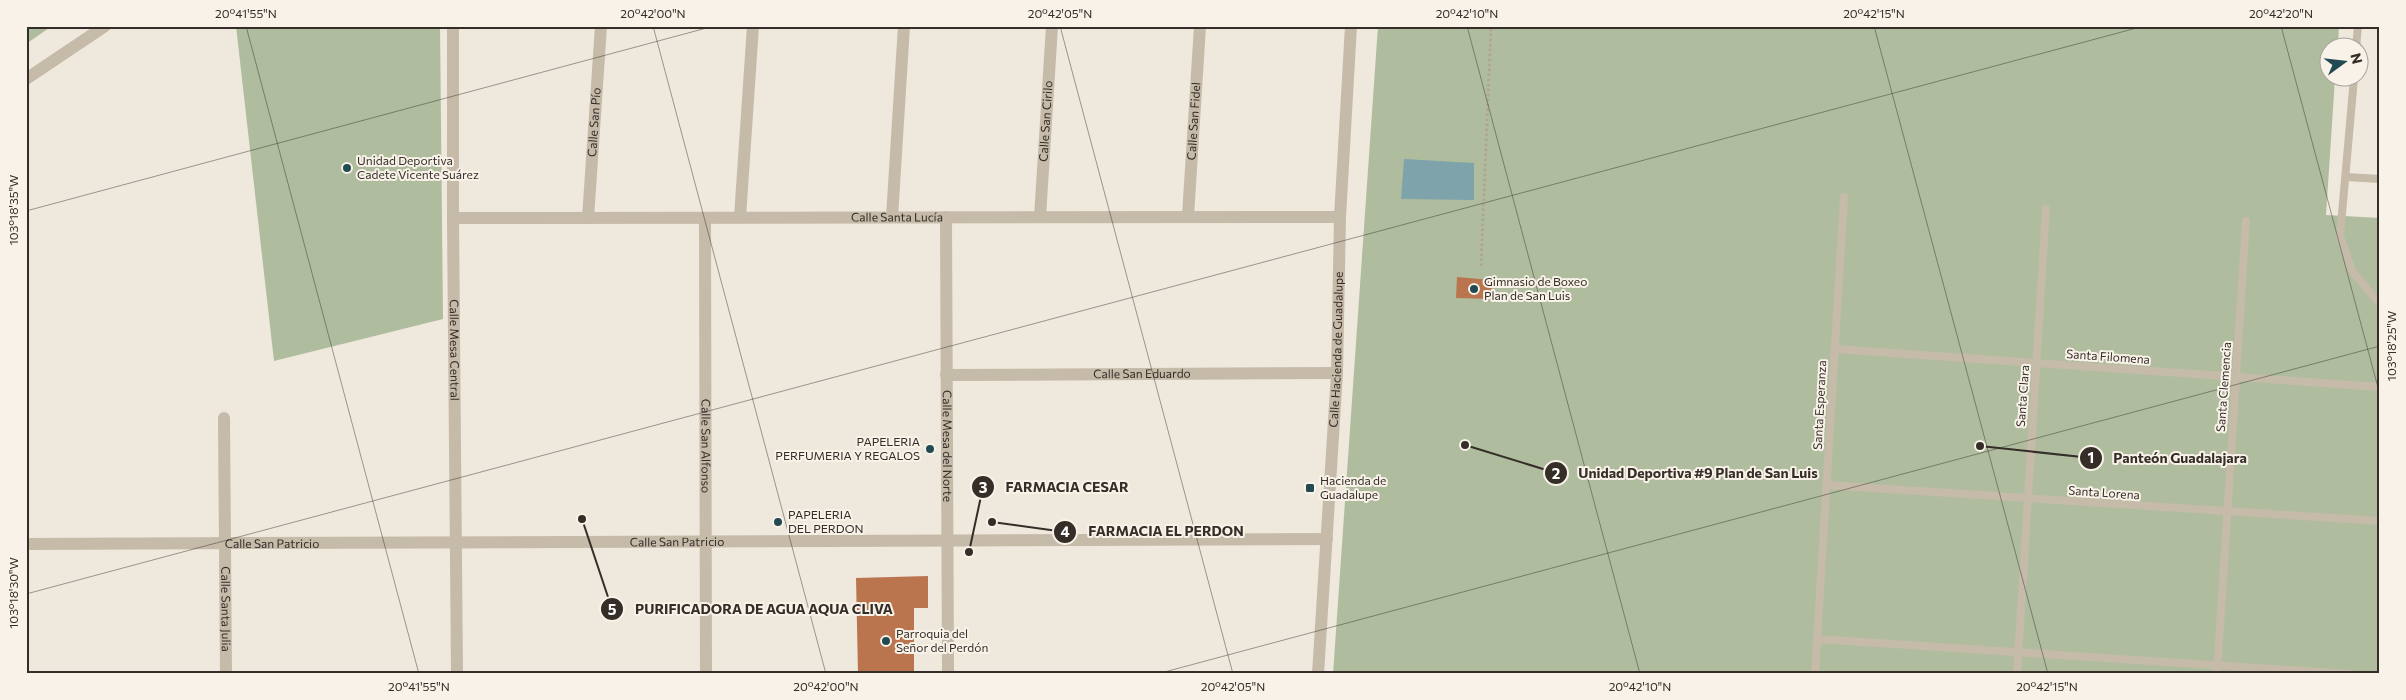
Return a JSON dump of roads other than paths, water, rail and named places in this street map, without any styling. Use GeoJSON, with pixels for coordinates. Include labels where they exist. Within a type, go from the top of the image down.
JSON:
{"type":"FeatureCollection","features":[{"type":"Feature","properties":{"kind":"street"},"geometry":{"type":"LineString","coordinates":[[26,79],[105,26]]}},
{"type":"Feature","properties":{"kind":"street","name":"Calle Mesa Central"},"geometry":{"type":"LineString","coordinates":[[453,26],[452,218],[457,674]]}},
{"type":"Feature","properties":{"kind":"street","name":"Calle San Pío"},"geometry":{"type":"LineString","coordinates":[[588,218],[601,26]]}},
{"type":"Feature","properties":{"kind":"street"},"geometry":{"type":"LineString","coordinates":[[740,217],[753,26]]}},
{"type":"Feature","properties":{"kind":"street"},"geometry":{"type":"LineString","coordinates":[[892,217],[904,26]]}},
{"type":"Feature","properties":{"kind":"street","name":"Calle San Cirilo"},"geometry":{"type":"LineString","coordinates":[[1040,217],[1052,26]]}},
{"type":"Feature","properties":{"kind":"street","name":"Calle San Fidel"},"geometry":{"type":"LineString","coordinates":[[1188,216],[1200,26]]}},
{"type":"Feature","properties":{"kind":"street","name":"Calle Hacienda de Guadalupe"},"geometry":{"type":"LineString","coordinates":[[1318,674],[1337,373],[1340,217],[1351,26]]}},
{"type":"Feature","properties":{"kind":"street","name":"Calle Mesa del Norte"},"geometry":{"type":"LineString","coordinates":[[946,217],[948,674]]}},
{"type":"Feature","properties":{"kind":"street","name":"Calle Santa Lucía"},"geometry":{"type":"LineString","coordinates":[[452,218],[1340,217]]}},
{"type":"Feature","properties":{"kind":"street","name":"Calle San Alfonso"},"geometry":{"type":"LineString","coordinates":[[705,218],[706,674]]}},
{"type":"Feature","properties":{"kind":"street","name":"Calle San Eduardo"},"geometry":{"type":"LineString","coordinates":[[946,375],[1337,373]]}},
{"type":"Feature","properties":{"kind":"street","name":"Calle Santa Julia"},"geometry":{"type":"LineString","coordinates":[[224,418],[226,674]]}},
{"type":"Feature","properties":{"kind":"street","name":"Calle San Patricio"},"geometry":{"type":"LineString","coordinates":[[26,544],[456,544],[1327,539]]}},
{"type":"Feature","properties":{"kind":"lane"},"geometry":{"type":"LineString","coordinates":[[2353,88],[2340,236],[2352,271],[2380,304]]}},
{"type":"Feature","properties":{"kind":"lane"},"geometry":{"type":"LineString","coordinates":[[2346,176],[2380,179]]}},
{"type":"Feature","properties":{"kind":"lane","name":"Santa Esperanza"},"geometry":{"type":"LineString","coordinates":[[1815,674],[1844,198]]}},
{"type":"Feature","properties":{"kind":"lane","name":"Santa Clara"},"geometry":{"type":"LineString","coordinates":[[2018,674],[2046,209]]}},
{"type":"Feature","properties":{"kind":"lane","name":"Santa Clemencia"},"geometry":{"type":"LineString","coordinates":[[2218,670],[2246,221]]}},
{"type":"Feature","properties":{"kind":"lane","name":"Santa Filomena"},"geometry":{"type":"LineString","coordinates":[[1835,349],[2380,387]]}},
{"type":"Feature","properties":{"kind":"lane","name":"Santa Lorena"},"geometry":{"type":"LineString","coordinates":[[1826,485],[2380,521]]}},
{"type":"Feature","properties":{"kind":"lane"},"geometry":{"type":"LineString","coordinates":[[1817,639],[2019,653],[2218,670],[2349,674]]}},
{"type":"Feature","properties":{"kind":"water"},"geometry":{"type":"Polygon","coordinates":[[[1404,159],[1474,163],[1474,200],[1401,199],[1404,159]]]}},
{"type":"Feature","properties":{"kind":"place","name":"Unidad Deportiva Cadete Vicente Suárez"},"geometry":{"type":"Point","coordinates":[347,168]}},
{"type":"Feature","properties":{"kind":"place","name":"Gimnasio de Boxeo Plan de San Luis"},"geometry":{"type":"Point","coordinates":[1474,289]}},
{"type":"Feature","properties":{"kind":"place","name":"Unidad Deportiva #9 Plan de San Luis"},"geometry":{"type":"Point","coordinates":[1465,445]}},
{"type":"Feature","properties":{"kind":"place","name":"Panteón Guadalajara"},"geometry":{"type":"Point","coordinates":[1980,446]}},
{"type":"Feature","properties":{"kind":"place","name":"PAPELERIA PERFUMERIA Y REGALOS"},"geometry":{"type":"Point","coordinates":[930,449]}},
{"type":"Feature","properties":{"kind":"place","name":"Hacienda de Guadalupe"},"geometry":{"type":"Point","coordinates":[1310,488]}},
{"type":"Feature","properties":{"kind":"place","name":"PURIFICADORA DE AGUA AQUA CLIVA"},"geometry":{"type":"Point","coordinates":[582,519]}},
{"type":"Feature","properties":{"kind":"place","name":"PAPELERIA DEL PERDON"},"geometry":{"type":"Point","coordinates":[778,522]}},
{"type":"Feature","properties":{"kind":"place","name":"FARMACIA EL PERDON"},"geometry":{"type":"Point","coordinates":[992,522]}},
{"type":"Feature","properties":{"kind":"place","name":"FARMACIA CESAR"},"geometry":{"type":"Point","coordinates":[969,552]}},
{"type":"Feature","properties":{"kind":"place","name":"Parroquia del Señor del Perdón"},"geometry":{"type":"Point","coordinates":[886,641]}}]}
